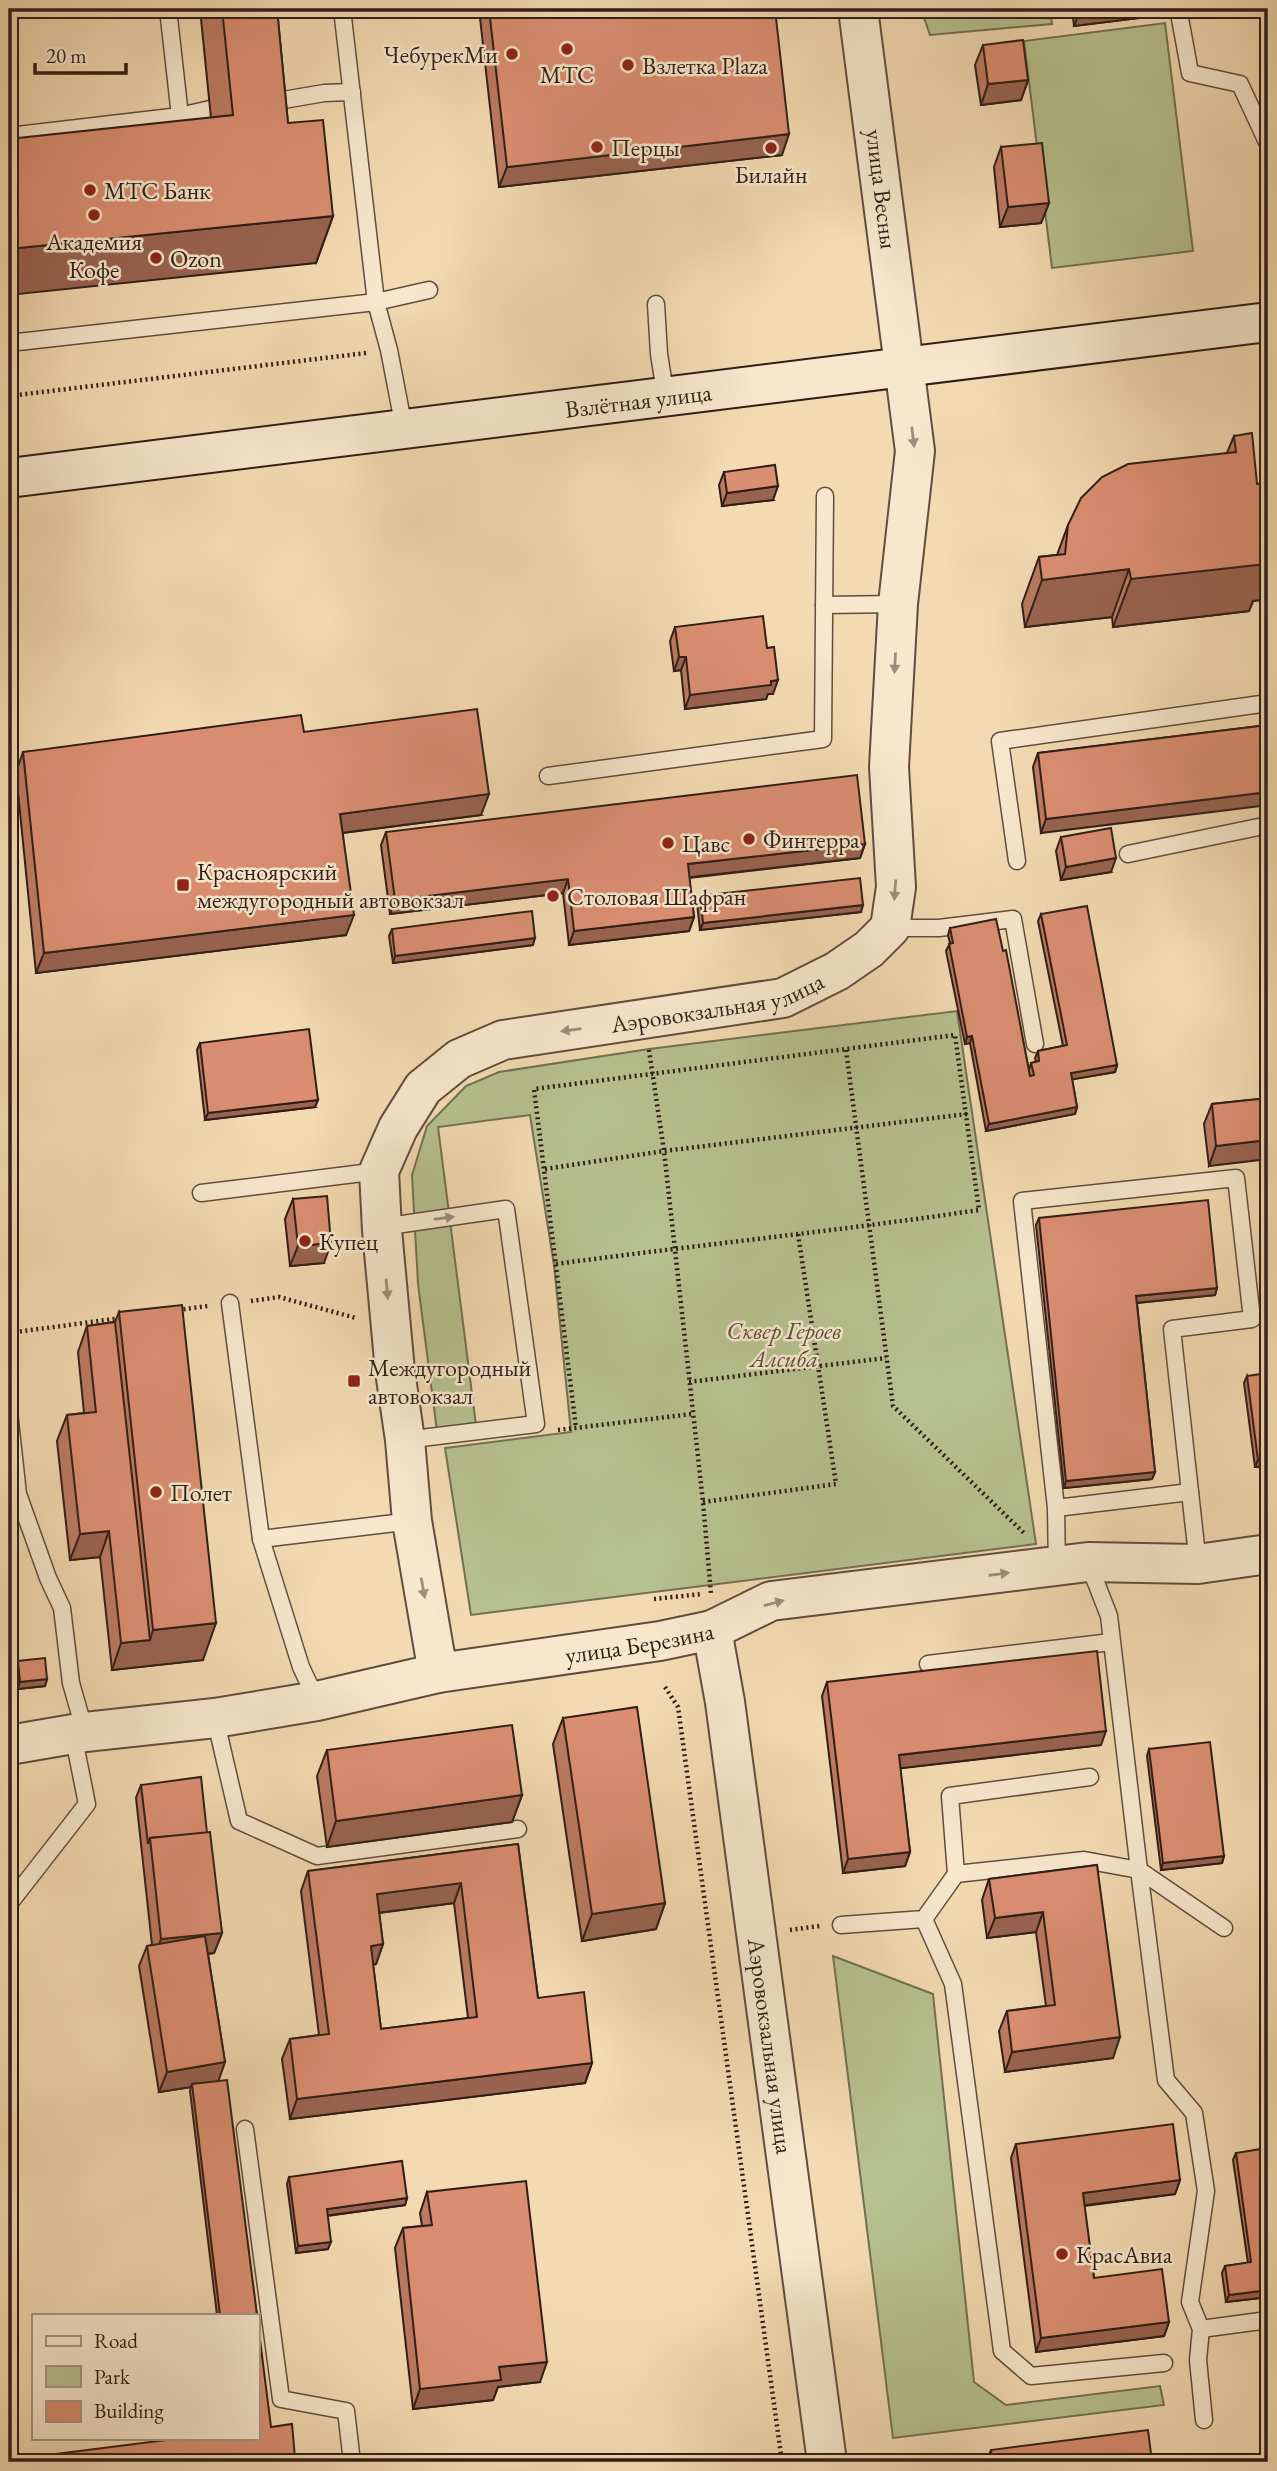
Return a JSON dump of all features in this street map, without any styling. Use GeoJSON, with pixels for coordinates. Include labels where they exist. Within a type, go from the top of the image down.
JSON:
{"type":"FeatureCollection","features":[{"type":"Feature","properties":{"kind":"street","name":"улица Весны"},"geometry":{"type":"LineString","coordinates":[[858,9],[905,369]]}},
{"type":"Feature","properties":{"kind":"street","name":"Взлётная улица"},"geometry":{"type":"LineString","coordinates":[[9,478],[1268,322]]}},
{"type":"Feature","properties":{"kind":"street"},"geometry":{"type":"LineString","coordinates":[[890,928],[896,887],[889,767],[898,604],[915,451],[905,369]]}},
{"type":"Feature","properties":{"kind":"street","name":"Аэровокзальная улица"},"geometry":{"type":"LineString","coordinates":[[438,1674],[412,1521],[405,1440],[394,1371],[382,1227],[379,1171],[398,1128],[424,1088],[459,1059],[503,1040],[783,998],[837,971],[869,949],[890,928]]}},
{"type":"Feature","properties":{"kind":"street","name":"улица Березина"},"geometry":{"type":"LineString","coordinates":[[9,1745],[79,1733],[215,1718],[317,1701],[438,1674],[660,1641],[712,1630],[771,1601],[1059,1557],[1198,1564],[1268,1554]]}},
{"type":"Feature","properties":{"kind":"street","name":"Аэровокзальная улица"},"geometry":{"type":"LineString","coordinates":[[712,1630],[725,1702],[827,2462]]}},
{"type":"Feature","properties":{"kind":"lane"},"geometry":{"type":"LineString","coordinates":[[168,9],[180,116]]}},
{"type":"Feature","properties":{"kind":"lane"},"geometry":{"type":"LineString","coordinates":[[342,9],[376,302],[389,350],[404,428]]}},
{"type":"Feature","properties":{"kind":"lane"},"geometry":{"type":"LineString","coordinates":[[1179,13],[1190,73],[1240,84],[1268,144]]}},
{"type":"Feature","properties":{"kind":"lane"},"geometry":{"type":"LineString","coordinates":[[264,104],[324,93],[352,92]]}},
{"type":"Feature","properties":{"kind":"lane"},"geometry":{"type":"LineString","coordinates":[[9,136],[180,116],[210,109]]}},
{"type":"Feature","properties":{"kind":"lane"},"geometry":{"type":"LineString","coordinates":[[9,343],[376,302],[429,290]]}},
{"type":"Feature","properties":{"kind":"lane"},"geometry":{"type":"LineString","coordinates":[[656,304],[659,354],[666,398]]}},
{"type":"Feature","properties":{"kind":"lane"},"geometry":{"type":"LineString","coordinates":[[548,776],[823,738],[825,496]]}},
{"type":"Feature","properties":{"kind":"lane"},"geometry":{"type":"LineString","coordinates":[[824,605],[898,604]]}},
{"type":"Feature","properties":{"kind":"lane"},"geometry":{"type":"LineString","coordinates":[[1017,861],[1000,741],[1268,703]]}},
{"type":"Feature","properties":{"kind":"lane"},"geometry":{"type":"LineString","coordinates":[[1128,854],[1268,825]]}},
{"type":"Feature","properties":{"kind":"lane"},"geometry":{"type":"LineString","coordinates":[[890,928],[939,928],[1013,919],[1035,1044]]}},
{"type":"Feature","properties":{"kind":"lane"},"geometry":{"type":"LineString","coordinates":[[201,1193],[379,1171]]}},
{"type":"Feature","properties":{"kind":"lane"},"geometry":{"type":"LineString","coordinates":[[1198,1564],[1172,1329],[1252,1319],[1236,1178],[1022,1201],[1059,1557],[1108,1616],[1166,2080],[1194,2113],[1206,2191],[1190,2302],[1201,2329],[1198,2360],[1204,2420]]}},
{"type":"Feature","properties":{"kind":"lane"},"geometry":{"type":"LineString","coordinates":[[382,1227],[506,1209],[536,1424],[405,1440]]}},
{"type":"Feature","properties":{"kind":"lane"},"geometry":{"type":"LineString","coordinates":[[230,1303],[261,1539],[301,1667],[317,1701]]}},
{"type":"Feature","properties":{"kind":"lane"},"geometry":{"type":"LineString","coordinates":[[9,1412],[18,1494],[48,1578],[62,1608],[87,1804],[9,1904]]}},
{"type":"Feature","properties":{"kind":"lane"},"geometry":{"type":"LineString","coordinates":[[1056,1508],[1189,1492]]}},
{"type":"Feature","properties":{"kind":"lane"},"geometry":{"type":"LineString","coordinates":[[261,1539],[412,1521]]}},
{"type":"Feature","properties":{"kind":"lane"},"geometry":{"type":"LineString","coordinates":[[928,1664],[1111,1642]]}},
{"type":"Feature","properties":{"kind":"lane"},"geometry":{"type":"LineString","coordinates":[[215,1718],[239,1821],[317,1856],[518,1829]]}},
{"type":"Feature","properties":{"kind":"lane"},"geometry":{"type":"LineString","coordinates":[[924,1919],[956,1874],[950,1796],[1090,1777]]}},
{"type":"Feature","properties":{"kind":"lane"},"geometry":{"type":"LineString","coordinates":[[956,1874],[1084,1860],[1139,1870],[1224,1928]]}},
{"type":"Feature","properties":{"kind":"lane"},"geometry":{"type":"LineString","coordinates":[[841,1925],[924,1919]]}},
{"type":"Feature","properties":{"kind":"lane"},"geometry":{"type":"LineString","coordinates":[[924,1919],[953,1984],[1002,2351],[1031,2376],[1164,2363]]}},
{"type":"Feature","properties":{"kind":"lane"},"geometry":{"type":"LineString","coordinates":[[245,2129],[281,2399],[346,2411],[352,2462]]}},
{"type":"Feature","properties":{"kind":"lane"},"geometry":{"type":"LineString","coordinates":[[1201,2329],[1268,2320]]}},
{"type":"Feature","properties":{"kind":"path"},"geometry":{"type":"LineString","coordinates":[[9,396],[389,350]]}},
{"type":"Feature","properties":{"kind":"path"},"geometry":{"type":"LineString","coordinates":[[556,1264],[979,1210],[954,1035],[534,1089],[576,1428]]}},
{"type":"Feature","properties":{"kind":"path"},"geometry":{"type":"LineString","coordinates":[[649,1049],[664,1151],[712,1593],[654,1600]]}},
{"type":"Feature","properties":{"kind":"path"},"geometry":{"type":"LineString","coordinates":[[846,1050],[893,1406],[1059,1557]]}},
{"type":"Feature","properties":{"kind":"path"},"geometry":{"type":"LineString","coordinates":[[545,1169],[664,1151],[967,1114]]}},
{"type":"Feature","properties":{"kind":"path"},"geometry":{"type":"LineString","coordinates":[[704,1502],[836,1484],[798,1234]]}},
{"type":"Feature","properties":{"kind":"path"},"geometry":{"type":"LineString","coordinates":[[175,1311],[279,1297],[356,1318]]}},
{"type":"Feature","properties":{"kind":"path"},"geometry":{"type":"LineString","coordinates":[[9,1333],[134,1316]]}},
{"type":"Feature","properties":{"kind":"path"},"geometry":{"type":"LineString","coordinates":[[689,1382],[886,1357]]}},
{"type":"Feature","properties":{"kind":"path"},"geometry":{"type":"LineString","coordinates":[[549,1431],[692,1414]]}},
{"type":"Feature","properties":{"kind":"path"},"geometry":{"type":"LineString","coordinates":[[665,1687],[678,1707],[782,2462]]}},
{"type":"Feature","properties":{"kind":"path"},"geometry":{"type":"LineString","coordinates":[[755,1934],[841,1925]]}},
{"type":"Feature","properties":{"kind":"green space"},"geometry":{"type":"Polygon","coordinates":[[[921,9],[1050,9],[1052,24],[930,35],[921,9]]]}},
{"type":"Feature","properties":{"kind":"green space"},"geometry":{"type":"Polygon","coordinates":[[[1165,23],[1193,251],[1052,268],[1024,41],[1165,23]]]}},
{"type":"Feature","properties":{"kind":"green space","name":"Сквер Героев Алсиба"},"geometry":{"type":"Polygon","coordinates":[[[957,1011],[1036,1544],[471,1615],[445,1448],[571,1432],[554,1265],[530,1115],[438,1127],[476,1425],[437,1431],[418,1284],[412,1175],[427,1126],[466,1086],[499,1072],[649,1049],[957,1011]]]}},
{"type":"Feature","properties":{"kind":"green space"},"geometry":{"type":"Polygon","coordinates":[[[833,1956],[933,1994],[974,2382],[1006,2405],[1160,2386],[1164,2405],[893,2438],[833,1956]]]}},
{"type":"Feature","properties":{"kind":"building"},"geometry":{"type":"Polygon","coordinates":[[[222,9],[277,9],[288,123],[323,120],[333,216],[9,249],[9,139],[233,115],[222,9]]]}},
{"type":"Feature","properties":{"kind":"building","name":"Взлетка Plaza"},"geometry":{"type":"Polygon","coordinates":[[[489,9],[775,9],[789,134],[507,167],[489,9]]]}},
{"type":"Feature","properties":{"kind":"building"},"geometry":{"type":"Polygon","coordinates":[[[1023,40],[1028,80],[988,84],[983,45],[1023,40]]]}},
{"type":"Feature","properties":{"kind":"building"},"geometry":{"type":"Polygon","coordinates":[[[1042,143],[1049,203],[1008,207],[1001,147],[1042,143]]]}},
{"type":"Feature","properties":{"kind":"building"},"geometry":{"type":"Polygon","coordinates":[[[1252,433],[1257,484],[1268,483],[1266,564],[1131,579],[1129,569],[1042,580],[1039,557],[1065,554],[1068,525],[1081,498],[1102,477],[1128,464],[1236,452],[1234,436],[1252,433]]]}},
{"type":"Feature","properties":{"kind":"building"},"geometry":{"type":"Polygon","coordinates":[[[775,465],[778,486],[727,493],[724,472],[775,465]]]}},
{"type":"Feature","properties":{"kind":"building"},"geometry":{"type":"Polygon","coordinates":[[[763,616],[767,648],[774,647],[778,680],[771,681],[771,685],[690,695],[686,657],[679,657],[675,627],[763,616]]]}},
{"type":"Feature","properties":{"kind":"building","name":"Красноярский междугородный автовокзал"},"geometry":{"type":"Polygon","coordinates":[[[477,709],[489,794],[340,814],[354,915],[44,953],[23,752],[301,715],[304,732],[477,709]]]}},
{"type":"Feature","properties":{"kind":"building"},"geometry":{"type":"Polygon","coordinates":[[[1268,725],[1268,792],[1046,819],[1038,753],[1268,725]]]}},
{"type":"Feature","properties":{"kind":"building"},"geometry":{"type":"Polygon","coordinates":[[[857,775],[865,844],[688,864],[694,917],[574,931],[568,879],[395,900],[386,832],[857,775]]]}},
{"type":"Feature","properties":{"kind":"building"},"geometry":{"type":"Polygon","coordinates":[[[1111,828],[1116,858],[1066,867],[1061,837],[1111,828]]]}},
{"type":"Feature","properties":{"kind":"building"},"geometry":{"type":"Polygon","coordinates":[[[860,878],[863,905],[703,923],[700,896],[860,878]]]}},
{"type":"Feature","properties":{"kind":"building"},"geometry":{"type":"Polygon","coordinates":[[[1087,906],[1117,1065],[1071,1073],[1077,1107],[989,1124],[972,1036],[967,1037],[949,944],[953,943],[950,928],[996,919],[1003,951],[1006,950],[1030,1076],[1034,1075],[1031,1063],[1039,1061],[1038,1051],[1067,1045],[1041,914],[1087,906]]]}},
{"type":"Feature","properties":{"kind":"building"},"geometry":{"type":"Polygon","coordinates":[[[532,911],[535,938],[395,956],[392,929],[532,911]]]}},
{"type":"Feature","properties":{"kind":"building"},"geometry":{"type":"Polygon","coordinates":[[[309,1029],[318,1100],[208,1113],[200,1043],[309,1029]]]}},
{"type":"Feature","properties":{"kind":"building"},"geometry":{"type":"Polygon","coordinates":[[[1268,1098],[1268,1140],[1216,1146],[1212,1104],[1268,1098]]]}},
{"type":"Feature","properties":{"kind":"building"},"geometry":{"type":"Polygon","coordinates":[[[327,1196],[331,1243],[298,1246],[293,1199],[327,1196]]]}},
{"type":"Feature","properties":{"kind":"building"},"geometry":{"type":"Polygon","coordinates":[[[1208,1200],[1217,1288],[1136,1296],[1155,1472],[1066,1481],[1039,1218],[1208,1200]]]}},
{"type":"Feature","properties":{"kind":"building"},"geometry":{"type":"Polygon","coordinates":[[[182,1305],[216,1623],[153,1630],[119,1312],[182,1305]]]}},
{"type":"Feature","properties":{"kind":"building"},"geometry":{"type":"Polygon","coordinates":[[[115,1322],[150,1640],[121,1643],[109,1531],[80,1534],[67,1415],[96,1412],[87,1326],[115,1322]]]}},
{"type":"Feature","properties":{"kind":"building"},"geometry":{"type":"Polygon","coordinates":[[[1268,1373],[1268,1459],[1258,1460],[1247,1376],[1268,1373]]]}},
{"type":"Feature","properties":{"kind":"building"},"geometry":{"type":"Polygon","coordinates":[[[1097,1651],[1106,1731],[899,1755],[910,1852],[848,1859],[827,1682],[1097,1651]]]}},
{"type":"Feature","properties":{"kind":"building"},"geometry":{"type":"Polygon","coordinates":[[[45,1658],[47,1679],[20,1682],[18,1661],[45,1658]]]}},
{"type":"Feature","properties":{"kind":"building"},"geometry":{"type":"Polygon","coordinates":[[[637,1707],[665,1903],[592,1914],[563,1718],[637,1707]]]}},
{"type":"Feature","properties":{"kind":"building"},"geometry":{"type":"Polygon","coordinates":[[[512,1725],[522,1795],[336,1821],[327,1750],[512,1725]]]}},
{"type":"Feature","properties":{"kind":"building"},"geometry":{"type":"Polygon","coordinates":[[[1210,1742],[1224,1856],[1163,1863],[1149,1749],[1210,1742]]]}},
{"type":"Feature","properties":{"kind":"building"},"geometry":{"type":"Polygon","coordinates":[[[201,1777],[207,1833],[150,1838],[148,1844],[141,1785],[201,1777]]]}},
{"type":"Feature","properties":{"kind":"building"},"geometry":{"type":"Polygon","coordinates":[[[210,1832],[222,1933],[161,1939],[150,1838],[210,1832]]]}},
{"type":"Feature","properties":{"kind":"building"},"geometry":{"type":"Polygon","coordinates":[[[518,1844],[538,1998],[584,1992],[592,2063],[297,2099],[290,2039],[329,2034],[308,1871],[518,1844]],[[461,1883],[377,1894],[383,1944],[371,1946],[381,2029],[477,2017],[461,1883]]]}},
{"type":"Feature","properties":{"kind":"building"},"geometry":{"type":"Polygon","coordinates":[[[1097,1865],[1120,2037],[1012,2052],[1007,2011],[1055,2005],[1043,1912],[995,1918],[989,1879],[1097,1865]]]}},
{"type":"Feature","properties":{"kind":"building"},"geometry":{"type":"Polygon","coordinates":[[[205,1936],[225,2062],[167,2072],[147,1946],[205,1936]]]}},
{"type":"Feature","properties":{"kind":"building"},"geometry":{"type":"Polygon","coordinates":[[[227,2080],[257,2314],[220,2314],[192,2084],[227,2080]]]}},
{"type":"Feature","properties":{"kind":"building"},"geometry":{"type":"Polygon","coordinates":[[[1173,2124],[1180,2180],[1083,2193],[1094,2278],[1162,2269],[1169,2322],[1041,2338],[1016,2144],[1173,2124]]]}},
{"type":"Feature","properties":{"kind":"building"},"geometry":{"type":"Polygon","coordinates":[[[1267,2148],[1268,2290],[1229,2295],[1225,2266],[1251,2262],[1236,2153],[1267,2148]]]}},
{"type":"Feature","properties":{"kind":"building"},"geometry":{"type":"Polygon","coordinates":[[[402,2161],[407,2198],[327,2209],[331,2242],[298,2246],[289,2177],[402,2161]]]}},
{"type":"Feature","properties":{"kind":"building"},"geometry":{"type":"Polygon","coordinates":[[[526,2181],[547,2362],[499,2367],[501,2380],[420,2389],[403,2228],[432,2225],[427,2192],[526,2181]]]}},
{"type":"Feature","properties":{"kind":"building"},"geometry":{"type":"Polygon","coordinates":[[[259,2332],[271,2427],[292,2424],[295,2458],[258,2462],[9,2460],[166,2440],[259,2440],[259,2332]]]}},
{"type":"Feature","properties":{"kind":"building"},"geometry":{"type":"Polygon","coordinates":[[[1148,2430],[1152,2462],[992,2462],[991,2450],[1148,2430]]]}},
{"type":"Feature","properties":{"kind":"place","name":"МТС"},"geometry":{"type":"Point","coordinates":[567,49]}},
{"type":"Feature","properties":{"kind":"place","name":"ЧебурекМи"},"geometry":{"type":"Point","coordinates":[512,54]}},
{"type":"Feature","properties":{"kind":"place","name":"Взлетка Plaza"},"geometry":{"type":"Point","coordinates":[628,65]}},
{"type":"Feature","properties":{"kind":"place","name":"Перцы"},"geometry":{"type":"Point","coordinates":[597,147]}},
{"type":"Feature","properties":{"kind":"place","name":"Билайн"},"geometry":{"type":"Point","coordinates":[771,148]}},
{"type":"Feature","properties":{"kind":"place","name":"МТС Банк"},"geometry":{"type":"Point","coordinates":[90,190]}},
{"type":"Feature","properties":{"kind":"place","name":"Академия Кофе"},"geometry":{"type":"Point","coordinates":[94,215]}},
{"type":"Feature","properties":{"kind":"place","name":"Ozon"},"geometry":{"type":"Point","coordinates":[156,258]}},
{"type":"Feature","properties":{"kind":"place","name":"Финтерра"},"geometry":{"type":"Point","coordinates":[749,839]}},
{"type":"Feature","properties":{"kind":"place","name":"Цавс"},"geometry":{"type":"Point","coordinates":[668,843]}},
{"type":"Feature","properties":{"kind":"place","name":"Красноярский междугородный автовокзал"},"geometry":{"type":"Point","coordinates":[183,885]}},
{"type":"Feature","properties":{"kind":"place","name":"Столовая Шафран"},"geometry":{"type":"Point","coordinates":[553,896]}},
{"type":"Feature","properties":{"kind":"place","name":"Купец"},"geometry":{"type":"Point","coordinates":[305,1241]}},
{"type":"Feature","properties":{"kind":"place","name":"Междугородный автовокзал"},"geometry":{"type":"Point","coordinates":[354,1381]}},
{"type":"Feature","properties":{"kind":"place","name":"Полет"},"geometry":{"type":"Point","coordinates":[156,1492]}},
{"type":"Feature","properties":{"kind":"place","name":"КрасАвиа"},"geometry":{"type":"Point","coordinates":[1062,2254]}}]}
